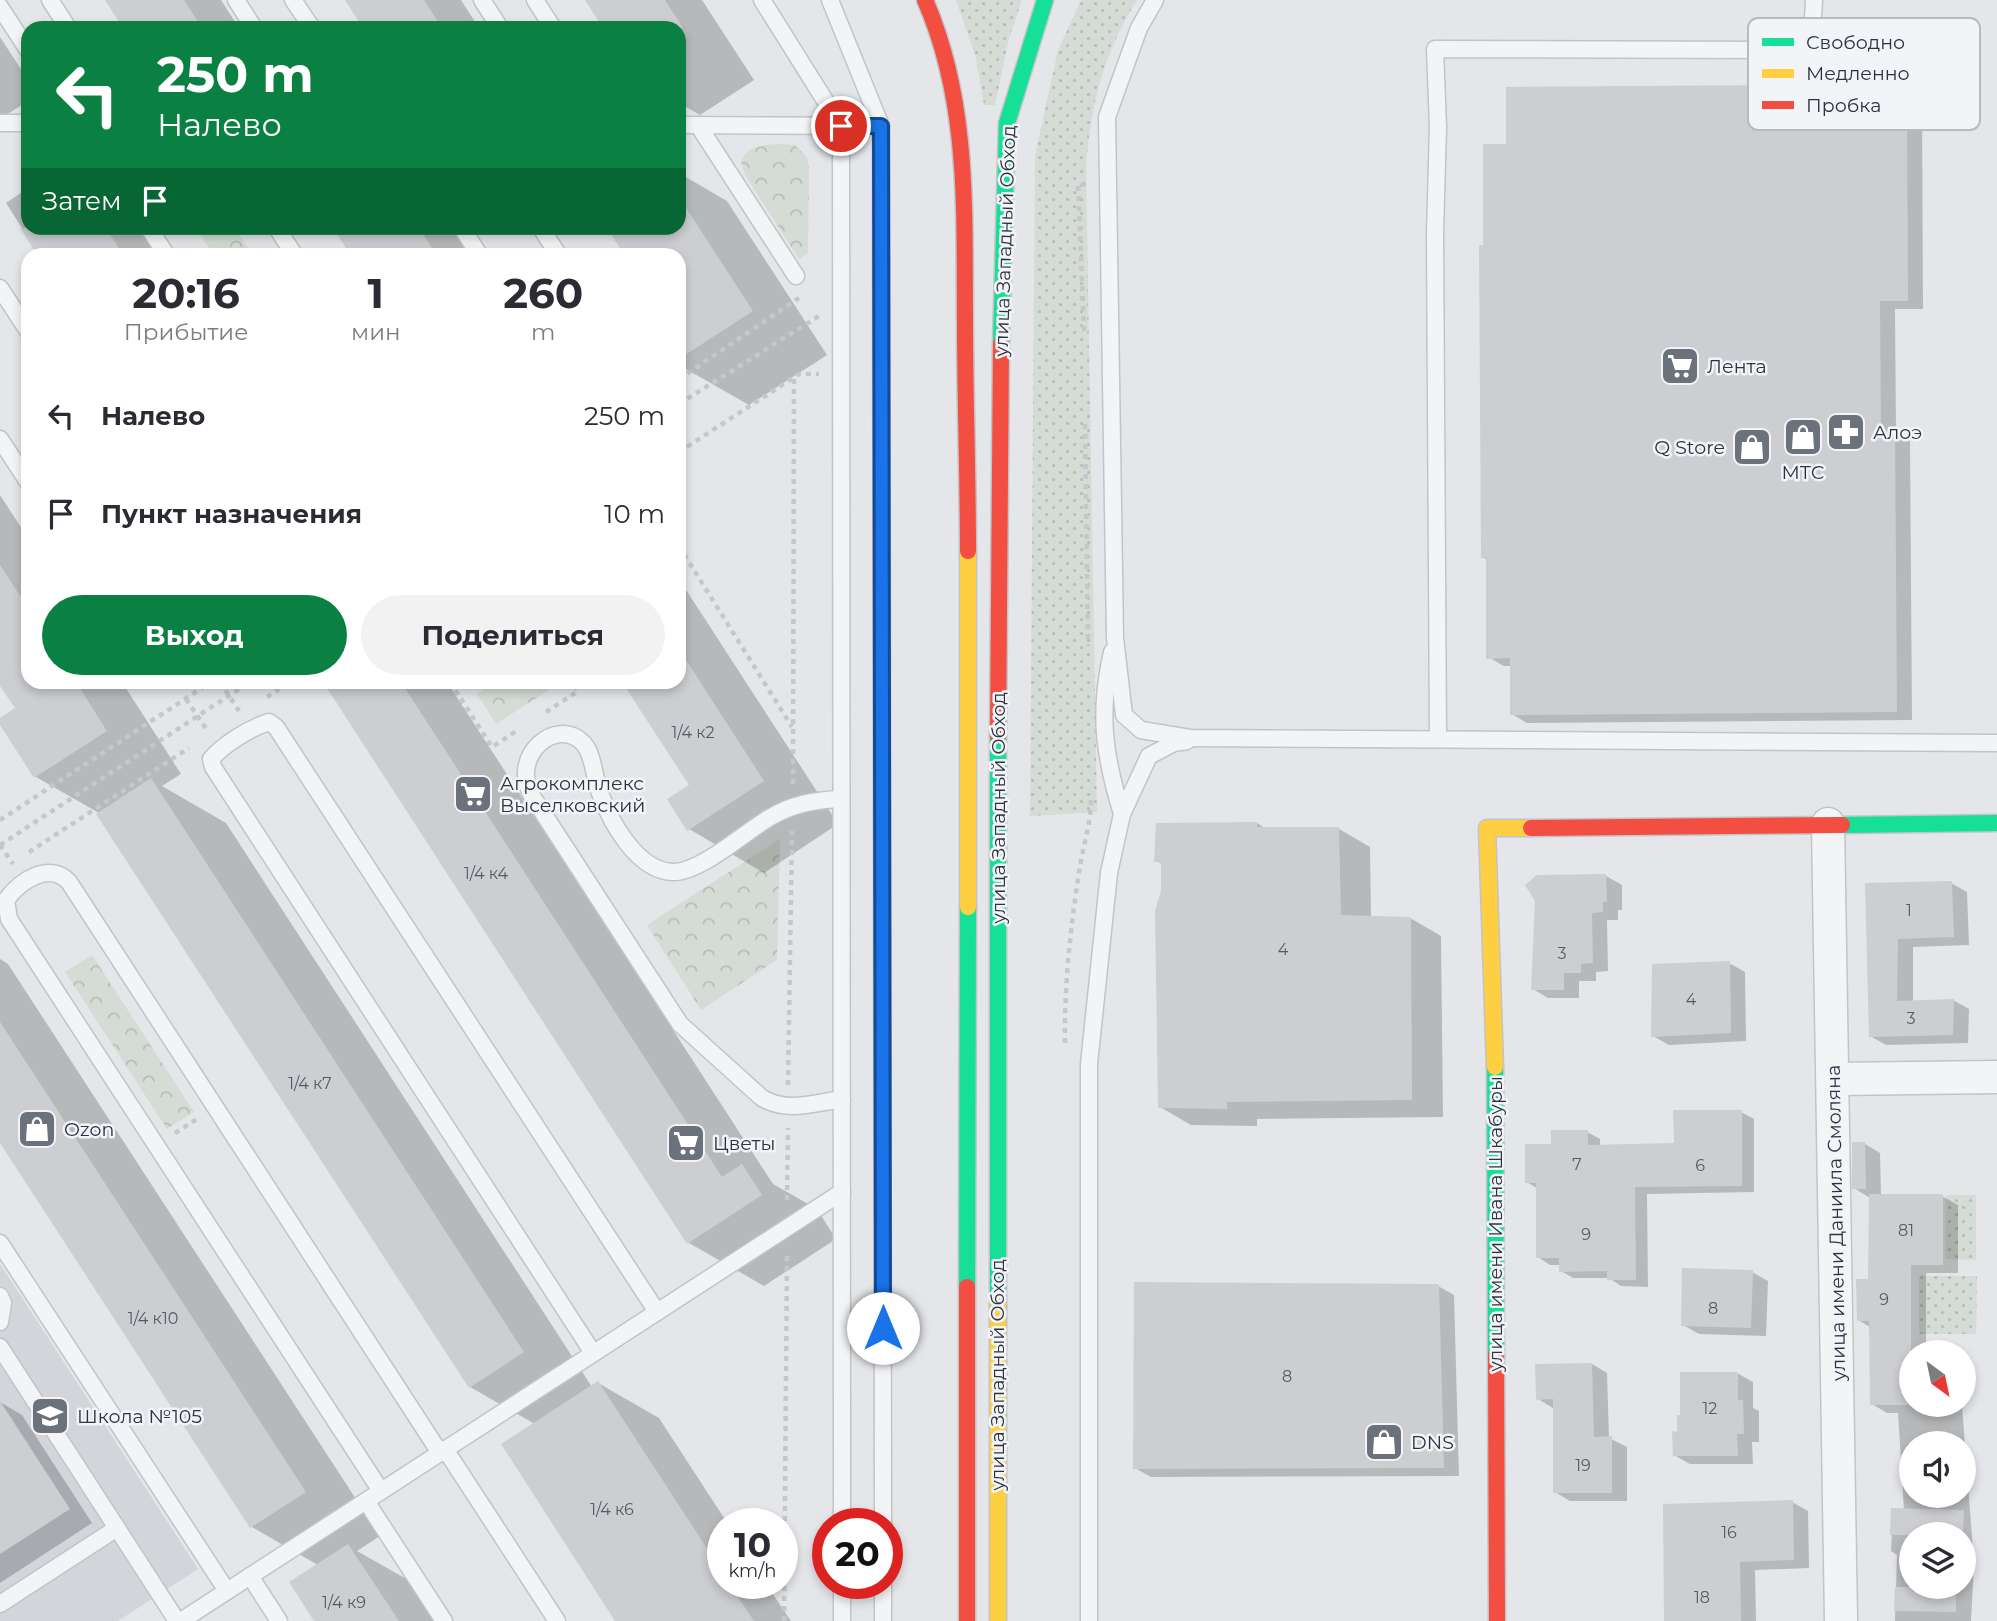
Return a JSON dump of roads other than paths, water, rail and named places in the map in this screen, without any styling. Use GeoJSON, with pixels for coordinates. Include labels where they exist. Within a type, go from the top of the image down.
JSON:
{"type":"FeatureCollection","features":[{"type":"Feature","properties":{"kind":"main road","name":"улица Западный Обход"},"geometry":{"type":"LineString","coordinates":[[925,0],[950,76],[960,123],[965,240],[968,436],[967,1621]]}},
{"type":"Feature","properties":{"kind":"main road","name":"улица Западный Обход"},"geometry":{"type":"LineString","coordinates":[[998,1621],[1001,371],[1007,123],[1024,60],[1045,0]]}},
{"type":"Feature","properties":{"kind":"main road"},"geometry":{"type":"LineString","coordinates":[[1828,824],[1997,823]]}},
{"type":"Feature","properties":{"kind":"main road","name":"улица имени Ивана Шкабуры"},"geometry":{"type":"LineString","coordinates":[[1497,1621],[1495,1082],[1487,828],[1828,824]]}},
{"type":"Feature","properties":{"kind":"street","name":"улица имени Даниила Смоляна"},"geometry":{"type":"LineString","coordinates":[[1828,824],[1841,1621]]}},
{"type":"Feature","properties":{"kind":"street"},"geometry":{"type":"LineString","coordinates":[[1834,1079],[1997,1077]]}},
{"type":"Feature","properties":{"kind":"lane"},"geometry":{"type":"LineString","coordinates":[[50,0],[64,21]]}},
{"type":"Feature","properties":{"kind":"lane"},"geometry":{"type":"LineString","coordinates":[[236,0],[250,21]]}},
{"type":"Feature","properties":{"kind":"lane"},"geometry":{"type":"LineString","coordinates":[[293,0],[307,21]]}},
{"type":"Feature","properties":{"kind":"lane"},"geometry":{"type":"LineString","coordinates":[[482,0],[496,21]]}},
{"type":"Feature","properties":{"kind":"lane"},"geometry":{"type":"LineString","coordinates":[[535,0],[548,21]]}},
{"type":"Feature","properties":{"kind":"lane"},"geometry":{"type":"LineString","coordinates":[[762,0],[841,126],[842,1508]]}},
{"type":"Feature","properties":{"kind":"lane"},"geometry":{"type":"LineString","coordinates":[[830,0],[881,126],[883,1508]]}},
{"type":"Feature","properties":{"kind":"lane"},"geometry":{"type":"LineString","coordinates":[[1155,0],[1139,27],[1107,117],[1115,638],[1124,715],[1141,730],[1203,739]]}},
{"type":"Feature","properties":{"kind":"lane"},"geometry":{"type":"LineString","coordinates":[[1813,18],[1814,0]]}},
{"type":"Feature","properties":{"kind":"lane"},"geometry":{"type":"LineString","coordinates":[[0,6],[21,39]]}},
{"type":"Feature","properties":{"kind":"lane"},"geometry":{"type":"LineString","coordinates":[[1438,739],[1435,49],[1748,50]]}},
{"type":"Feature","properties":{"kind":"lane"},"geometry":{"type":"LineString","coordinates":[[0,123],[21,123]]}},
{"type":"Feature","properties":{"kind":"lane"},"geometry":{"type":"LineString","coordinates":[[686,125],[881,126]]}},
{"type":"Feature","properties":{"kind":"lane"},"geometry":{"type":"LineString","coordinates":[[698,125],[796,276]]}},
{"type":"Feature","properties":{"kind":"lane"},"geometry":{"type":"LineString","coordinates":[[0,288],[21,320]]}},
{"type":"Feature","properties":{"kind":"lane"},"geometry":{"type":"LineString","coordinates":[[0,439],[21,471]]}},
{"type":"Feature","properties":{"kind":"lane"},"geometry":{"type":"LineString","coordinates":[[1115,638],[1105,682],[1102,722],[1109,770],[1122,814]]}},
{"type":"Feature","properties":{"kind":"lane"},"geometry":{"type":"LineString","coordinates":[[593,1353],[213,767],[211,759],[217,752],[259,725],[269,722],[276,727],[657,1312]]}},
{"type":"Feature","properties":{"kind":"lane"},"geometry":{"type":"LineString","coordinates":[[841,799],[793,806],[694,867],[677,873],[662,871],[637,854],[616,826],[599,793],[586,746],[580,740],[569,736],[547,738],[530,753],[523,775],[532,796],[680,1024],[762,1098],[775,1106],[789,1107],[842,1099]]}},
{"type":"Feature","properties":{"kind":"lane"},"geometry":{"type":"LineString","coordinates":[[1089,1621],[1089,1064],[1109,873],[1122,814],[1149,756],[1174,743],[1203,739],[1997,743]]}},
{"type":"Feature","properties":{"kind":"lane"},"geometry":{"type":"LineString","coordinates":[[381,1491],[9,919],[6,900],[12,891],[38,874],[50,871],[61,874],[557,1621]]}},
{"type":"Feature","properties":{"kind":"lane"},"geometry":{"type":"LineString","coordinates":[[0,1347],[179,1621],[842,1192]]}},
{"type":"Feature","properties":{"kind":"lane"},"geometry":{"type":"LineString","coordinates":[[0,1242],[227,1591]]}},
{"type":"Feature","properties":{"kind":"lane"},"geometry":{"type":"LineString","coordinates":[[0,1296],[3,1310],[0,1322]]}},
{"type":"Feature","properties":{"kind":"lane"},"geometry":{"type":"LineString","coordinates":[[366,1501],[444,1621]]}},
{"type":"Feature","properties":{"kind":"lane"},"geometry":{"type":"LineString","coordinates":[[0,1604],[117,1528]]}},
{"type":"Feature","properties":{"kind":"lane"},"geometry":{"type":"LineString","coordinates":[[250,1576],[279,1621]]}},
{"type":"Feature","properties":{"kind":"lane"},"geometry":{"type":"LineString","coordinates":[[842,1599],[842,1621]]}},
{"type":"Feature","properties":{"kind":"lane"},"geometry":{"type":"LineString","coordinates":[[883,1599],[883,1621]]}},
{"type":"Feature","properties":{"kind":"place","name":"Лента"},"geometry":{"type":"Point","coordinates":[1680,366]}},
{"type":"Feature","properties":{"kind":"place","name":"Алоэ"},"geometry":{"type":"Point","coordinates":[1846,432]}},
{"type":"Feature","properties":{"kind":"place","name":"МТС"},"geometry":{"type":"Point","coordinates":[1803,437]}},
{"type":"Feature","properties":{"kind":"place","name":"Q Store"},"geometry":{"type":"Point","coordinates":[1752,447]}},
{"type":"Feature","properties":{"kind":"place","name":"Агрокомплекс Выселковский"},"geometry":{"type":"Point","coordinates":[473,794]}},
{"type":"Feature","properties":{"kind":"place","name":"Ozon"},"geometry":{"type":"Point","coordinates":[37,1129]}},
{"type":"Feature","properties":{"kind":"place","name":"Цветы"},"geometry":{"type":"Point","coordinates":[686,1143]}},
{"type":"Feature","properties":{"kind":"place","name":"Школа №105"},"geometry":{"type":"Point","coordinates":[50,1416]}},
{"type":"Feature","properties":{"kind":"place","name":"DNS"},"geometry":{"type":"Point","coordinates":[1384,1442]}}]}
